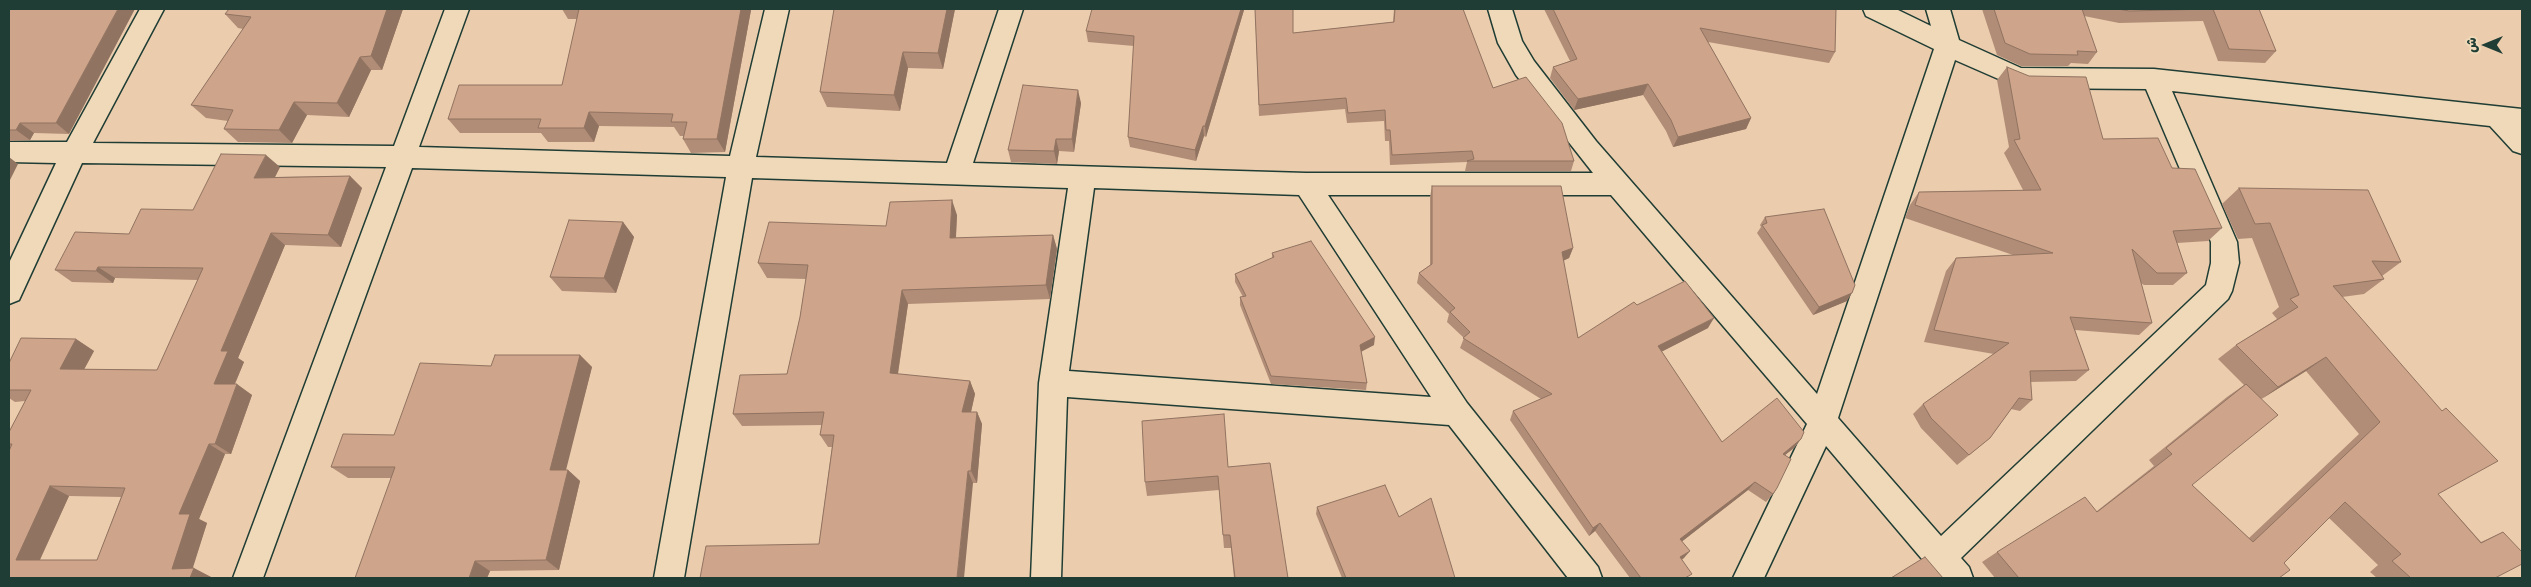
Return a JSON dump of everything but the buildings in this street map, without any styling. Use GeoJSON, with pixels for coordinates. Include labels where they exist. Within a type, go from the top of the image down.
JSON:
{"type":"FeatureCollection","features":[{"type":"Feature","properties":{"kind":"street"},"geometry":{"type":"LineString","coordinates":[[9,292],[74,153],[152,9]]}},
{"type":"Feature","properties":{"kind":"street"},"geometry":{"type":"LineString","coordinates":[[248,578],[457,9]]}},
{"type":"Feature","properties":{"kind":"street"},"geometry":{"type":"LineString","coordinates":[[670,578],[741,166],[777,9]]}},
{"type":"Feature","properties":{"kind":"street"},"geometry":{"type":"LineString","coordinates":[[956,174],[1011,9]]}},
{"type":"Feature","properties":{"kind":"street"},"geometry":{"type":"LineString","coordinates":[[1500,9],[1510,43],[1525,68],[1616,184],[1958,578]]}},
{"type":"Feature","properties":{"kind":"street"},"geometry":{"type":"LineString","coordinates":[[1875,9],[1994,68],[2019,78],[2154,79],[2510,118],[2522,144]]}},
{"type":"Feature","properties":{"kind":"street"},"geometry":{"type":"LineString","coordinates":[[1748,578],[1822,422],[1948,44],[1938,9]]}},
{"type":"Feature","properties":{"kind":"street"},"geometry":{"type":"LineString","coordinates":[[1941,558],[2218,291],[2225,263],[2224,242],[2154,79]]}},
{"type":"Feature","properties":{"kind":"street"},"geometry":{"type":"LineString","coordinates":[[9,152],[402,156],[1306,184],[1616,184]]}},
{"type":"Feature","properties":{"kind":"street"},"geometry":{"type":"LineString","coordinates":[[1046,578],[1053,383],[1083,177]]}},
{"type":"Feature","properties":{"kind":"street"},"geometry":{"type":"LineString","coordinates":[[1306,184],[1457,412],[1587,578]]}},
{"type":"Feature","properties":{"kind":"street"},"geometry":{"type":"LineString","coordinates":[[1053,383],[1457,412]]}}]}
